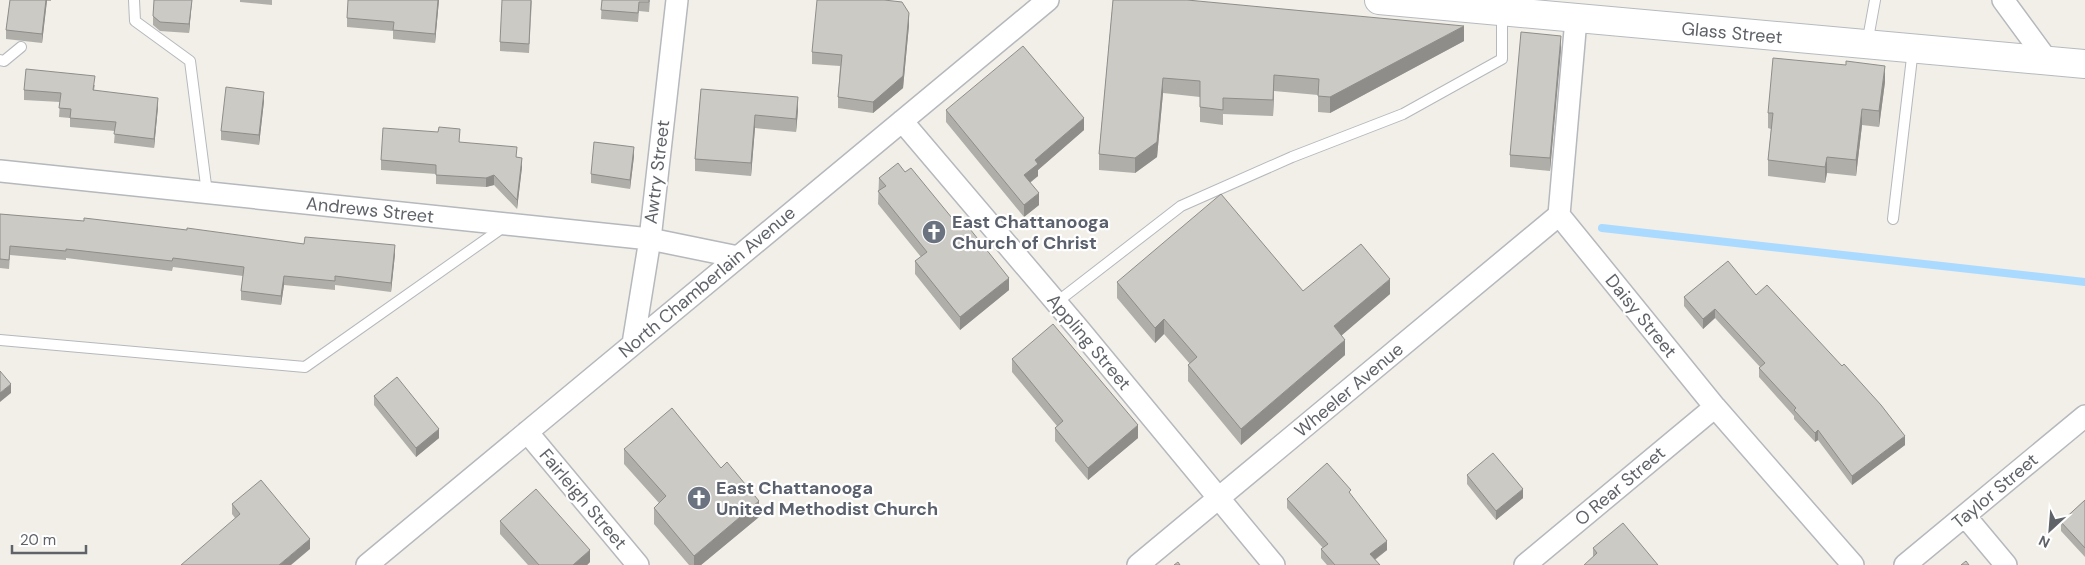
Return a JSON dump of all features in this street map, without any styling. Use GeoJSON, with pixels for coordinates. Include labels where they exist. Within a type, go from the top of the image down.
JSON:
{"type":"FeatureCollection","features":[{"type":"Feature","properties":{"kind":"main road","name":"Glass Street"},"geometry":{"type":"LineString","coordinates":[[1378,0],[2085,64]]}},
{"type":"Feature","properties":{"kind":"street","name":"Awtry Street"},"geometry":{"type":"LineString","coordinates":[[634,344],[650,239],[677,0]]}},
{"type":"Feature","properties":{"kind":"street","name":"North Chamberlain Avenue"},"geometry":{"type":"LineString","coordinates":[[367,565],[1048,0]]}},
{"type":"Feature","properties":{"kind":"street"},"geometry":{"type":"LineString","coordinates":[[2003,0],[2047,60]]}},
{"type":"Feature","properties":{"kind":"street"},"geometry":{"type":"LineString","coordinates":[[1559,214],[1576,19]]}},
{"type":"Feature","properties":{"kind":"street","name":"Appling Street"},"geometry":{"type":"LineString","coordinates":[[902,121],[1057,302],[1274,565]]}},
{"type":"Feature","properties":{"kind":"street","name":"Andrews Street"},"geometry":{"type":"LineString","coordinates":[[0,171],[650,239],[738,257]]}},
{"type":"Feature","properties":{"kind":"street","name":"Daisy Street"},"geometry":{"type":"LineString","coordinates":[[1559,214],[1715,407],[1853,565]]}},
{"type":"Feature","properties":{"kind":"street","name":"Wheeler Avenue"},"geometry":{"type":"LineString","coordinates":[[1138,565],[1559,214]]}},
{"type":"Feature","properties":{"kind":"street","name":"O Rear Street"},"geometry":{"type":"LineString","coordinates":[[1525,565],[1715,407]]}},
{"type":"Feature","properties":{"kind":"street","name":"Taylor Street"},"geometry":{"type":"LineString","coordinates":[[1906,565],[2085,416]]}},
{"type":"Feature","properties":{"kind":"street","name":"Fairleigh Street"},"geometry":{"type":"LineString","coordinates":[[527,432],[638,565]]}},
{"type":"Feature","properties":{"kind":"street"},"geometry":{"type":"LineString","coordinates":[[1965,516],[2006,565]]}},
{"type":"Feature","properties":{"kind":"lane"},"geometry":{"type":"LineString","coordinates":[[134,0],[135,21],[190,61],[207,193]]}},
{"type":"Feature","properties":{"kind":"lane"},"geometry":{"type":"LineString","coordinates":[[1867,44],[1875,0]]}},
{"type":"Feature","properties":{"kind":"lane"},"geometry":{"type":"LineString","coordinates":[[1057,302],[1181,206],[1292,157],[1403,114],[1502,59],[1502,12]]}},
{"type":"Feature","properties":{"kind":"lane"},"geometry":{"type":"LineString","coordinates":[[0,60],[4,61],[21,47]]}},
{"type":"Feature","properties":{"kind":"lane"},"geometry":{"type":"LineString","coordinates":[[1893,219],[1913,48]]}},
{"type":"Feature","properties":{"kind":"lane"},"geometry":{"type":"LineString","coordinates":[[0,340],[305,367],[508,224]]}},
{"type":"Feature","properties":{"kind":"building"},"geometry":{"type":"Polygon","coordinates":[[[10,0],[46,0],[42,34],[6,30],[10,0]]]}},
{"type":"Feature","properties":{"kind":"building"},"geometry":{"type":"Polygon","coordinates":[[[154,0],[192,0],[189,24],[160,22],[153,16],[154,0]]]}},
{"type":"Feature","properties":{"kind":"building"},"geometry":{"type":"Polygon","coordinates":[[[348,0],[438,0],[435,34],[393,30],[394,22],[347,18],[348,0]]]}},
{"type":"Feature","properties":{"kind":"building"},"geometry":{"type":"Polygon","coordinates":[[[502,0],[531,0],[529,44],[500,42],[502,0]]]}},
{"type":"Feature","properties":{"kind":"building"},"geometry":{"type":"Polygon","coordinates":[[[602,0],[649,0],[649,2],[639,2],[638,13],[601,10],[602,0]]]}},
{"type":"Feature","properties":{"kind":"building"},"geometry":{"type":"Polygon","coordinates":[[[817,0],[884,0],[902,2],[909,13],[903,76],[873,102],[838,97],[842,55],[812,52],[817,0]]]}},
{"type":"Feature","properties":{"kind":"building"},"geometry":{"type":"Polygon","coordinates":[[[1113,0],[1187,0],[1464,26],[1330,97],[1318,96],[1319,79],[1274,75],[1273,100],[1223,98],[1223,110],[1200,107],[1200,81],[1163,78],[1157,142],[1135,158],[1099,154],[1113,0]]]}},
{"type":"Feature","properties":{"kind":"building"},"geometry":{"type":"Polygon","coordinates":[[[1521,32],[1561,36],[1550,158],[1510,155],[1521,32]]]}},
{"type":"Feature","properties":{"kind":"building"},"geometry":{"type":"Polygon","coordinates":[[[1023,46],[1084,118],[1035,160],[1038,164],[1024,175],[1039,193],[1024,205],[946,110],[1023,46]]]}},
{"type":"Feature","properties":{"kind":"building"},"geometry":{"type":"Polygon","coordinates":[[[1773,58],[1846,65],[1846,61],[1885,66],[1879,111],[1862,109],[1856,160],[1827,157],[1825,167],[1768,160],[1773,113],[1768,113],[1773,58]]]}},
{"type":"Feature","properties":{"kind":"building"},"geometry":{"type":"Polygon","coordinates":[[[26,69],[95,76],[93,90],[158,98],[154,139],[114,134],[116,122],[70,118],[71,109],[59,108],[61,93],[24,90],[26,69]]]}},
{"type":"Feature","properties":{"kind":"building"},"geometry":{"type":"Polygon","coordinates":[[[226,87],[264,92],[259,135],[221,131],[226,87]]]}},
{"type":"Feature","properties":{"kind":"building"},"geometry":{"type":"Polygon","coordinates":[[[701,89],[798,97],[796,119],[755,115],[751,163],[695,159],[701,89]]]}},
{"type":"Feature","properties":{"kind":"building"},"geometry":{"type":"Polygon","coordinates":[[[439,127],[460,129],[459,142],[517,147],[516,157],[522,158],[517,200],[494,175],[486,178],[436,175],[436,165],[381,160],[383,128],[438,132],[439,127]]]}},
{"type":"Feature","properties":{"kind":"building"},"geometry":{"type":"Polygon","coordinates":[[[594,142],[634,147],[630,180],[591,174],[594,142]]]}},
{"type":"Feature","properties":{"kind":"building"},"geometry":{"type":"Polygon","coordinates":[[[898,163],[905,172],[911,168],[961,229],[966,224],[1009,278],[960,317],[915,261],[927,252],[878,191],[886,186],[879,178],[898,163]]]}},
{"type":"Feature","properties":{"kind":"building"},"geometry":{"type":"Polygon","coordinates":[[[1221,194],[1303,291],[1361,244],[1390,279],[1334,326],[1345,340],[1241,429],[1188,365],[1197,357],[1164,319],[1155,328],[1117,282],[1221,194]]]}},
{"type":"Feature","properties":{"kind":"building"},"geometry":{"type":"Polygon","coordinates":[[[0,214],[84,221],[84,218],[187,230],[187,228],[304,244],[305,237],[395,245],[391,283],[335,276],[335,281],[284,276],[281,296],[241,291],[244,267],[173,258],[172,261],[66,249],[66,251],[10,246],[9,260],[0,259],[0,214]]]}},
{"type":"Feature","properties":{"kind":"building"},"geometry":{"type":"Polygon","coordinates":[[[1728,261],[1756,295],[1767,285],[1842,366],[1844,364],[1881,405],[1905,436],[1852,476],[1818,430],[1815,433],[1794,410],[1796,408],[1759,368],[1765,363],[1715,309],[1703,319],[1684,297],[1728,261]]]}},
{"type":"Feature","properties":{"kind":"building"},"geometry":{"type":"Polygon","coordinates":[[[1053,324],[1138,425],[1088,468],[1055,428],[1063,421],[1012,359],[1053,324]]]}},
{"type":"Feature","properties":{"kind":"building"},"geometry":{"type":"Polygon","coordinates":[[[0,371],[11,384],[0,393],[0,371]]]}},
{"type":"Feature","properties":{"kind":"building"},"geometry":{"type":"Polygon","coordinates":[[[397,377],[439,429],[416,448],[374,396],[397,377]]]}},
{"type":"Feature","properties":{"kind":"building","name":"East Chattanooga United Methodist Church"},"geometry":{"type":"Polygon","coordinates":[[[672,408],[721,468],[727,462],[759,501],[694,556],[654,508],[666,496],[624,449],[672,408]]]}},
{"type":"Feature","properties":{"kind":"building"},"geometry":{"type":"Polygon","coordinates":[[[1493,453],[1523,489],[1496,511],[1467,475],[1493,453]]]}},
{"type":"Feature","properties":{"kind":"building"},"geometry":{"type":"Polygon","coordinates":[[[1327,463],[1351,490],[1349,492],[1387,541],[1370,554],[1380,565],[1335,565],[1321,549],[1328,544],[1287,499],[1327,463]]]}},
{"type":"Feature","properties":{"kind":"building"},"geometry":{"type":"Polygon","coordinates":[[[261,480],[310,539],[279,565],[181,565],[240,514],[232,504],[261,480]]]}},
{"type":"Feature","properties":{"kind":"building"},"geometry":{"type":"Polygon","coordinates":[[[536,489],[590,550],[573,565],[539,565],[500,521],[536,489]]]}},
{"type":"Feature","properties":{"kind":"building"},"geometry":{"type":"Polygon","coordinates":[[[2085,500],[2085,548],[2061,522],[2085,500]]]}},
{"type":"Feature","properties":{"kind":"building"},"geometry":{"type":"Polygon","coordinates":[[[1623,523],[1658,565],[1584,565],[1597,553],[1593,548],[1623,523]]]}},
{"type":"Feature","properties":{"kind":"building"},"geometry":{"type":"Polygon","coordinates":[[[1966,561],[1969,565],[1961,565],[1966,561]]]}},
{"type":"Feature","properties":{"kind":"waterway"},"geometry":{"type":"LineString","coordinates":[[1602,228],[2085,282]]}},
{"type":"Feature","properties":{"kind":"place","name":"East Chattanooga Church of Christ"},"geometry":{"type":"Point","coordinates":[934,232]}},
{"type":"Feature","properties":{"kind":"place","name":"East Chattanooga United Methodist Church"},"geometry":{"type":"Point","coordinates":[699,498]}}]}
